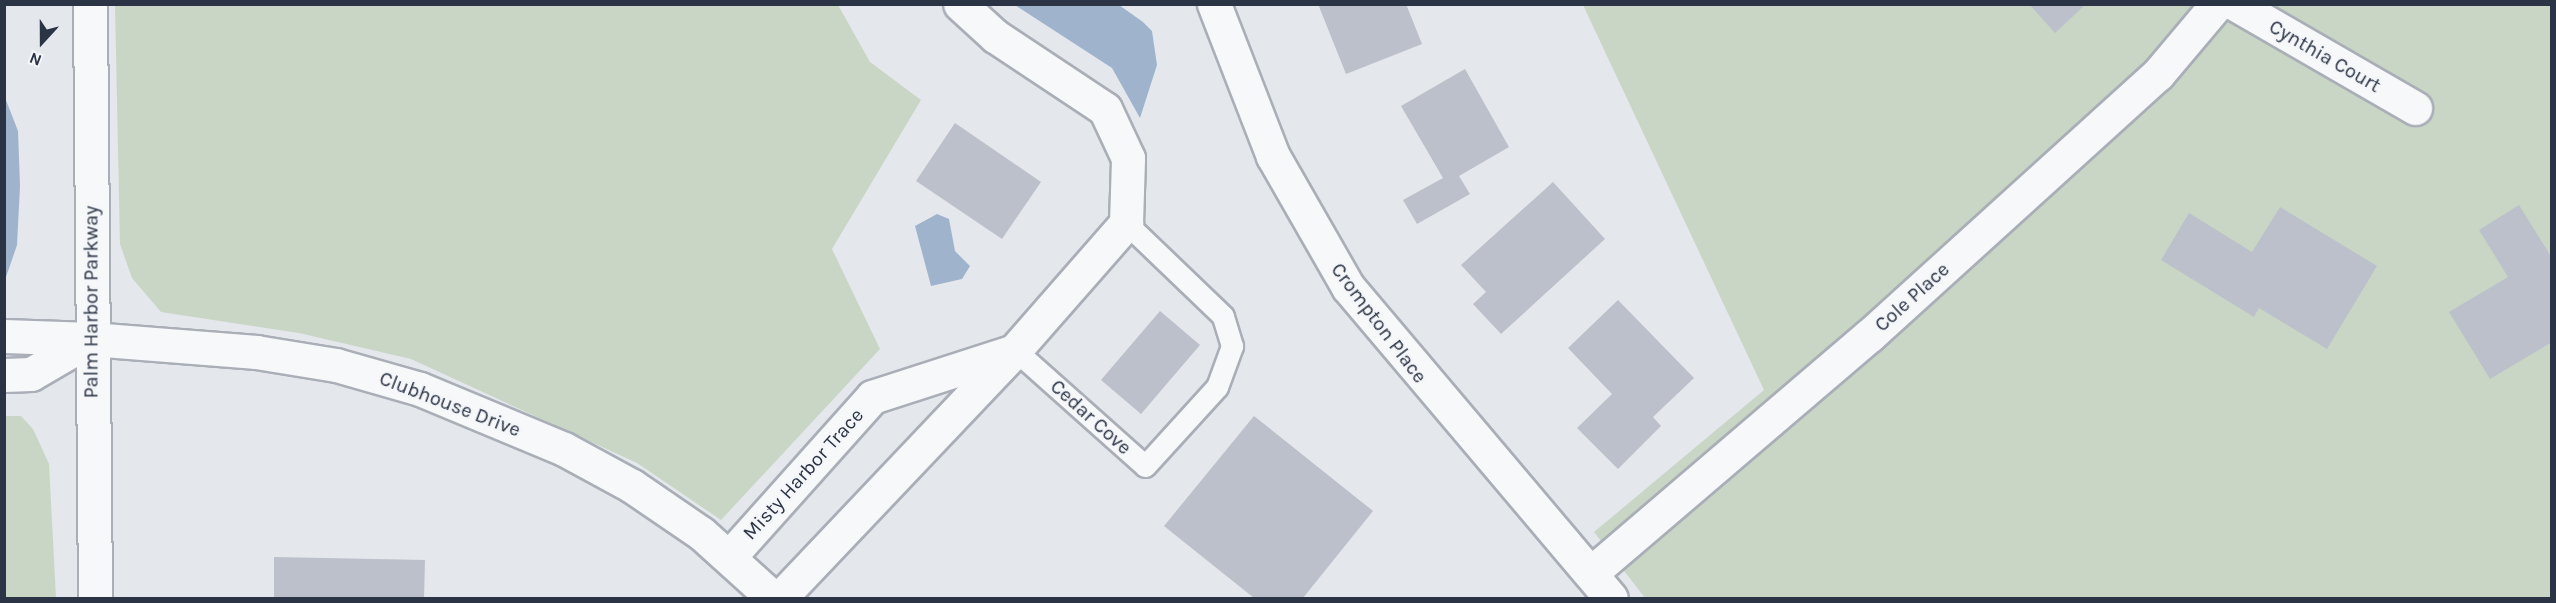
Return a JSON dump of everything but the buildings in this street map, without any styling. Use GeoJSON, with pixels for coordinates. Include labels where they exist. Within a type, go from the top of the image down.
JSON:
{"type":"FeatureCollection","features":[{"type":"Feature","properties":{"kind":"street","name":"Palm Harbor Parkway"},"geometry":{"type":"LineString","coordinates":[[90,4],[91,339],[95,598]]}},
{"type":"Feature","properties":{"kind":"street"},"geometry":{"type":"LineString","coordinates":[[780,598],[1015,350],[1126,224],[1128,158],[1105,109],[995,36],[960,4]]}},
{"type":"Feature","properties":{"kind":"street","name":"Crompton Place"},"geometry":{"type":"LineString","coordinates":[[1214,4],[1273,156],[1348,286],[1611,598]]}},
{"type":"Feature","properties":{"kind":"street","name":"Cole Place"},"geometry":{"type":"LineString","coordinates":[[1591,573],[1870,335],[2158,74],[2217,4]]}},
{"type":"Feature","properties":{"kind":"street","name":"Cynthia Court"},"geometry":{"type":"LineString","coordinates":[[2235,4],[2415,108]]}},
{"type":"Feature","properties":{"kind":"street","name":"Clubhouse Drive"},"geometry":{"type":"LineString","coordinates":[[4,336],[91,339],[256,352],[336,365],[420,389],[598,467],[730,556],[773,598]]}},
{"type":"Feature","properties":{"kind":"street"},"geometry":{"type":"LineString","coordinates":[[4,375],[32,374],[91,339]]}},
{"type":"Feature","properties":{"kind":"street","name":"Misty Harbor Trace"},"geometry":{"type":"LineString","coordinates":[[730,556],[872,397],[1015,350]]}},
{"type":"Feature","properties":{"kind":"lane","name":"Cedar Cove"},"geometry":{"type":"LineString","coordinates":[[1015,350],[1146,465],[1216,387],[1232,345],[1223,316],[1126,224]]}},
{"type":"Feature","properties":{"kind":"green space"},"geometry":{"type":"Polygon","coordinates":[[[115,5],[838,5],[870,62],[921,100],[832,249],[880,349],[721,520],[637,463],[411,359],[299,333],[161,312],[132,278],[120,244],[115,5]]]}},
{"type":"Feature","properties":{"kind":"green space"},"geometry":{"type":"Polygon","coordinates":[[[1583,5],[2551,5],[2551,598],[1645,598],[1594,532],[1764,390],[1583,5]]]}},
{"type":"Feature","properties":{"kind":"green space"},"geometry":{"type":"Polygon","coordinates":[[[5,416],[21,416],[33,429],[49,464],[56,598],[5,598],[5,416]]]}},
{"type":"Feature","properties":{"kind":"water"},"geometry":{"type":"Polygon","coordinates":[[[1015,5],[1119,5],[1143,22],[1152,31],[1157,65],[1140,118],[1112,68],[1015,5]]]}},
{"type":"Feature","properties":{"kind":"water"},"geometry":{"type":"Polygon","coordinates":[[[4,95],[18,131],[20,186],[17,245],[5,280],[4,95]]]}},
{"type":"Feature","properties":{"kind":"water"},"geometry":{"type":"Polygon","coordinates":[[[937,214],[949,219],[955,251],[970,266],[962,279],[931,286],[915,226],[937,214]]]}}]}
